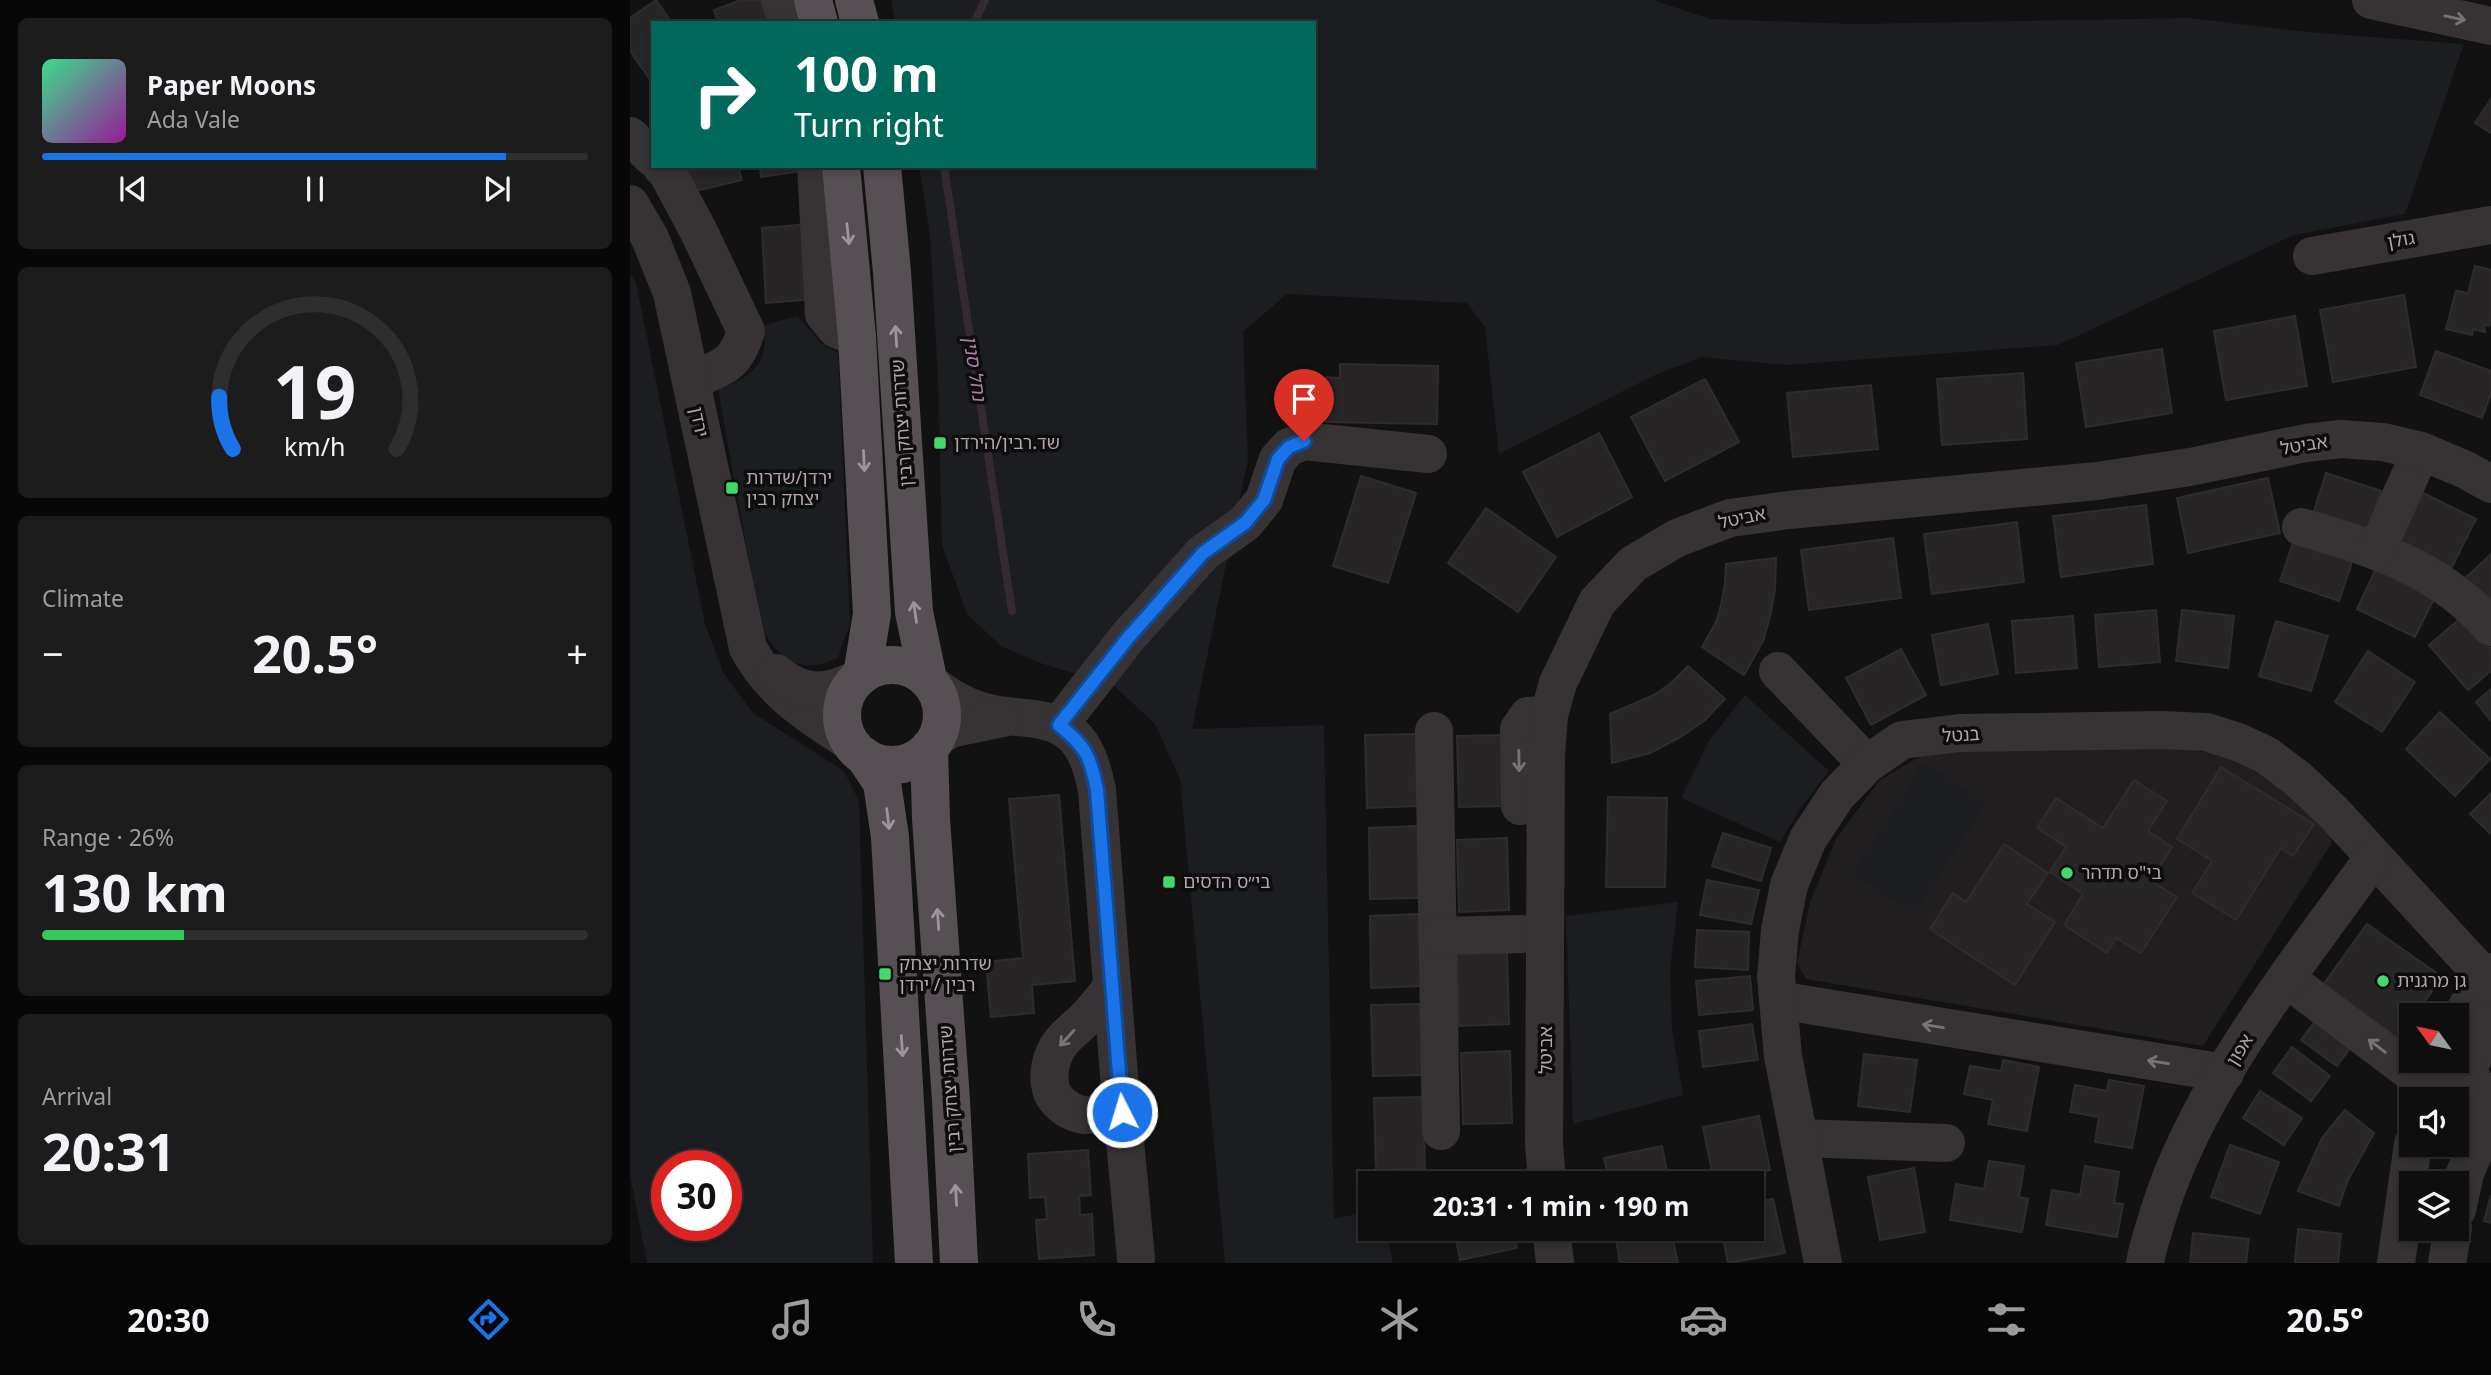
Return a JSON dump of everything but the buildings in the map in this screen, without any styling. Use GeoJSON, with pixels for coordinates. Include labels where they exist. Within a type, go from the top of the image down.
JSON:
{"type":"FeatureCollection","features":[{"type":"Feature","properties":{"kind":"main road"},"geometry":{"type":"LineString","coordinates":[[813,0],[818,21]]}},
{"type":"Feature","properties":{"kind":"main road"},"geometry":{"type":"LineString","coordinates":[[854,0],[859,21]]}},
{"type":"Feature","properties":{"kind":"main road"},"geometry":{"type":"LineString","coordinates":[[842,168],[857,337],[872,614],[858,678]]}},
{"type":"Feature","properties":{"kind":"main road","name":"שדרות יצחק רבין"},"geometry":{"type":"LineString","coordinates":[[882,168],[892,272],[914,612],[931,682]]}},
{"type":"Feature","properties":{"kind":"main road"},"geometry":{"type":"LineString","coordinates":[[857,749],[876,763],[890,765],[908,763],[923,755],[934,743],[943,720],[942,703],[931,682],[922,673],[906,666],[886,664],[869,670],[858,678],[846,695],[842,707],[843,724],[857,749],[882,783],[890,837],[914,1263]]}},
{"type":"Feature","properties":{"kind":"main road","name":"שדרות יצחק רבין"},"geometry":{"type":"LineString","coordinates":[[934,743],[931,819],[951,1100],[959,1263]]}},
{"type":"Feature","properties":{"kind":"street"},"geometry":{"type":"LineString","coordinates":[[780,0],[787,21]]}},
{"type":"Feature","properties":{"kind":"street"},"geometry":{"type":"LineString","coordinates":[[2371,0],[2491,26]]}},
{"type":"Feature","properties":{"kind":"street"},"geometry":{"type":"LineString","coordinates":[[630,136],[651,156]]}},
{"type":"Feature","properties":{"kind":"street"},"geometry":{"type":"LineString","coordinates":[[662,168],[668,174],[698,230],[746,331],[729,364],[691,381]]}},
{"type":"Feature","properties":{"kind":"street"},"geometry":{"type":"LineString","coordinates":[[816,168],[824,314],[836,329],[857,337]]}},
{"type":"Feature","properties":{"kind":"street","name":"ירדן"},"geometry":{"type":"LineString","coordinates":[[630,204],[650,238],[672,293],[748,648],[757,667],[793,703],[857,749]]}},
{"type":"Feature","properties":{"kind":"street","name":"גולן"},"geometry":{"type":"LineString","coordinates":[[2312,256],[2491,225]]}},
{"type":"Feature","properties":{"kind":"street","name":"אביטל"},"geometry":{"type":"LineString","coordinates":[[1546,1171],[1546,757],[1549,715],[1558,683],[1597,602],[1633,564],[1677,538],[1730,518],[2097,481],[2341,439],[2382,442],[2421,451],[2491,484]]}},
{"type":"Feature","properties":{"kind":"street"},"geometry":{"type":"LineString","coordinates":[[1059,725],[1128,638],[1203,553],[1245,523],[1264,500],[1278,459],[1289,447],[1304,441],[1428,454]]}},
{"type":"Feature","properties":{"kind":"street"},"geometry":{"type":"LineString","coordinates":[[2377,550],[2421,451]]}},
{"type":"Feature","properties":{"kind":"street"},"geometry":{"type":"LineString","coordinates":[[2301,527],[2404,561],[2441,583],[2474,608],[2491,627]]}},
{"type":"Feature","properties":{"kind":"street"},"geometry":{"type":"LineString","coordinates":[[748,648],[789,683],[802,689],[822,691],[838,688],[858,678]]}},
{"type":"Feature","properties":{"kind":"street"},"geometry":{"type":"LineString","coordinates":[[1778,671],[1867,764]]}},
{"type":"Feature","properties":{"kind":"street"},"geometry":{"type":"LineString","coordinates":[[931,682],[952,699],[972,708],[1059,725],[1080,741],[1091,763],[1097,790],[1136,1258]]}},
{"type":"Feature","properties":{"kind":"street"},"geometry":{"type":"LineString","coordinates":[[1544,1143],[1528,1135],[1524,1124],[1519,729],[1528,716],[1549,715]]}},
{"type":"Feature","properties":{"kind":"street"},"geometry":{"type":"LineString","coordinates":[[934,743],[950,729],[1008,717]]}},
{"type":"Feature","properties":{"kind":"street","name":"בנטל"},"geometry":{"type":"LineString","coordinates":[[1823,1263],[1783,1056],[1776,977],[1780,930],[1790,886],[1808,839],[1837,794],[1867,764],[1902,740],[1960,733],[2161,730],[2206,732],[2238,742],[2266,755],[2298,779],[2333,812],[2489,979]]}},
{"type":"Feature","properties":{"kind":"street"},"geometry":{"type":"LineString","coordinates":[[1434,731],[1441,1131]]}},
{"type":"Feature","properties":{"kind":"street","name":"אפון"},"geometry":{"type":"LineString","coordinates":[[2146,1263],[2147,1251],[2168,1184],[2192,1128],[2287,979],[2374,857]]}},
{"type":"Feature","properties":{"kind":"street"},"geometry":{"type":"LineString","coordinates":[[1437,936],[1521,934]]}},
{"type":"Feature","properties":{"kind":"street"},"geometry":{"type":"LineString","coordinates":[[2287,979],[2444,1084],[2491,1105],[2466,1171]]}},
{"type":"Feature","properties":{"kind":"street"},"geometry":{"type":"LineString","coordinates":[[2469,1008],[2489,979]]}},
{"type":"Feature","properties":{"kind":"street"},"geometry":{"type":"LineString","coordinates":[[1112,987],[1088,1016],[1066,1035],[1054,1054],[1048,1074],[1051,1093],[1065,1108],[1084,1116],[1097,1114],[1111,1102],[1120,1088]]}},
{"type":"Feature","properties":{"kind":"street"},"geometry":{"type":"LineString","coordinates":[[1778,1000],[2225,1073]]}},
{"type":"Feature","properties":{"kind":"street"},"geometry":{"type":"LineString","coordinates":[[2444,1084],[2491,1024]]}},
{"type":"Feature","properties":{"kind":"street"},"geometry":{"type":"LineString","coordinates":[[1799,1138],[1946,1143]]}},
{"type":"Feature","properties":{"kind":"street"},"geometry":{"type":"LineString","coordinates":[[2398,1263],[2411,1157]]}},
{"type":"Feature","properties":{"kind":"street"},"geometry":{"type":"LineString","coordinates":[[1552,1241],[1555,1263]]}},
{"type":"Feature","properties":{"kind":"street"},"geometry":{"type":"LineString","coordinates":[[2398,1263],[2407,1241]]}},
{"type":"Feature","properties":{"kind":"street"},"geometry":{"type":"LineString","coordinates":[[2447,1263],[2451,1241]]}},
{"type":"Feature","properties":{"kind":"shaded area"},"geometry":{"type":"Polygon","coordinates":[[[891,0],[1653,0],[1710,19],[1856,24],[2189,18],[2307,32],[2464,44],[2405,214],[2294,235],[2058,345],[1786,365],[1701,357],[1655,375],[1499,454],[1485,327],[1467,303],[1287,294],[1243,332],[1248,459],[1192,729],[1324,725],[1334,1218],[1358,1214],[1358,1241],[1388,1241],[1393,1263],[1225,1263],[1180,779],[1155,724],[1113,685],[1043,664],[1001,646],[967,614],[942,545],[938,378],[930,235],[919,168],[1316,168],[1316,21],[895,21],[891,0]]]}},
{"type":"Feature","properties":{"kind":"shaded area"},"geometry":{"type":"Polygon","coordinates":[[[630,273],[636,283],[705,624],[724,674],[753,713],[844,771],[859,801],[873,1263],[647,1263],[630,1175],[630,273]]]}},
{"type":"Feature","properties":{"kind":"shaded area"},"geometry":{"type":"Polygon","coordinates":[[[797,316],[821,343],[838,353],[850,623],[838,658],[813,665],[802,665],[784,656],[761,628],[718,390],[741,379],[756,367],[764,350],[765,325],[797,316]]]}},
{"type":"Feature","properties":{"kind":"shaded area"},"geometry":{"type":"Polygon","coordinates":[[[1745,695],[1829,771],[1802,806],[1780,842],[1681,798],[1709,741],[1745,695]]]}},
{"type":"Feature","properties":{"kind":"shaded area","name":"בי\"ס תדהר"},"geometry":{"type":"Polygon","coordinates":[[[2176,746],[2233,758],[2306,801],[2331,830],[2331,844],[2203,1046],[1806,979],[1797,963],[1810,902],[1836,839],[1880,780],[1928,752],[2176,746]]]}},
{"type":"Feature","properties":{"kind":"shaded area"},"geometry":{"type":"Polygon","coordinates":[[[1924,763],[1986,803],[1914,914],[1852,874],[1924,763]]]}},
{"type":"Feature","properties":{"kind":"shaded area"},"geometry":{"type":"Polygon","coordinates":[[[1678,902],[1670,970],[1672,1030],[1683,1095],[1573,1124],[1566,916],[1678,902]]]}},
{"type":"Feature","properties":{"kind":"waterway","name":"נחל סנין"},"geometry":{"type":"LineString","coordinates":[[975,21],[985,0]]}},
{"type":"Feature","properties":{"kind":"waterway","name":"נחל סנין"},"geometry":{"type":"LineString","coordinates":[[944,168],[1012,611]]}},
{"type":"Feature","properties":{"kind":"place","name":"שד.רבין/הירדן"},"geometry":{"type":"Point","coordinates":[940,443]}},
{"type":"Feature","properties":{"kind":"place","name":"ירדן/שדרות יצחק רבין"},"geometry":{"type":"Point","coordinates":[732,488]}},
{"type":"Feature","properties":{"kind":"place","name":"בי\"ס תדהר"},"geometry":{"type":"Point","coordinates":[2067,873]}},
{"type":"Feature","properties":{"kind":"place","name":"בי״ס הדסים"},"geometry":{"type":"Point","coordinates":[1169,882]}},
{"type":"Feature","properties":{"kind":"place","name":"שדרות יצחק רבין / ירדן"},"geometry":{"type":"Point","coordinates":[885,974]}},
{"type":"Feature","properties":{"kind":"place","name":"גן מרגנית"},"geometry":{"type":"Point","coordinates":[2383,981]}},
{"type":"Feature","properties":{"kind":"route"},"geometry":{"type":"LineString","coordinates":[[1122,1112],[1097,790],[1091,763],[1080,741],[1059,725],[1128,638],[1203,553],[1245,523],[1264,500],[1278,459],[1289,447],[1304,441]]}}]}
